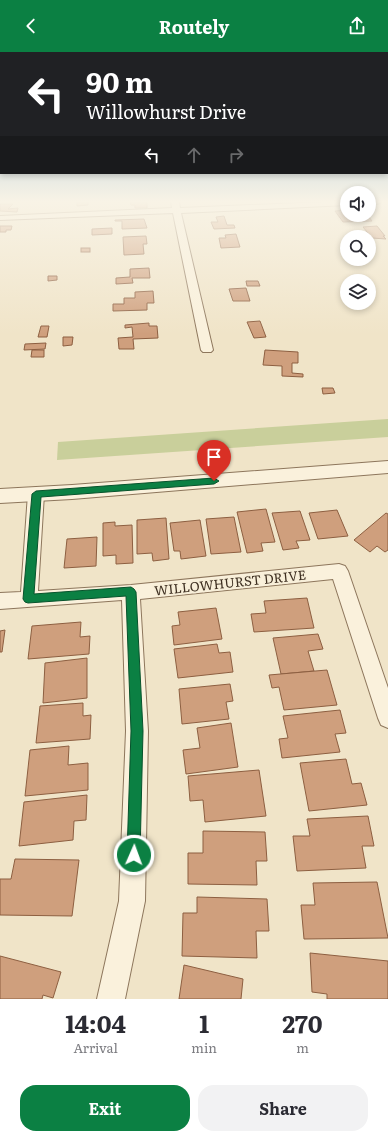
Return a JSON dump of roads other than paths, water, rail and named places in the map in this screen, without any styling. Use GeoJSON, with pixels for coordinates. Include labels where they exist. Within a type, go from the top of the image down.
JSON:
{"type":"FeatureCollection","features":[{"type":"Feature","properties":{"kind":"street"},"geometry":{"type":"LineString","coordinates":[[184,246],[207,350]]}},
{"type":"Feature","properties":{"kind":"street"},"geometry":{"type":"LineString","coordinates":[[0,496],[388,467]]}},
{"type":"Feature","properties":{"kind":"street"},"geometry":{"type":"LineString","coordinates":[[28,599],[36,494]]}},
{"type":"Feature","properties":{"kind":"street","name":"WILLOWHURST DRIVE"},"geometry":{"type":"LineString","coordinates":[[0,601],[131,592],[339,571],[388,718]]}},
{"type":"Feature","properties":{"kind":"street"},"geometry":{"type":"LineString","coordinates":[[111,999],[132,901],[137,731],[131,592]]}}]}
